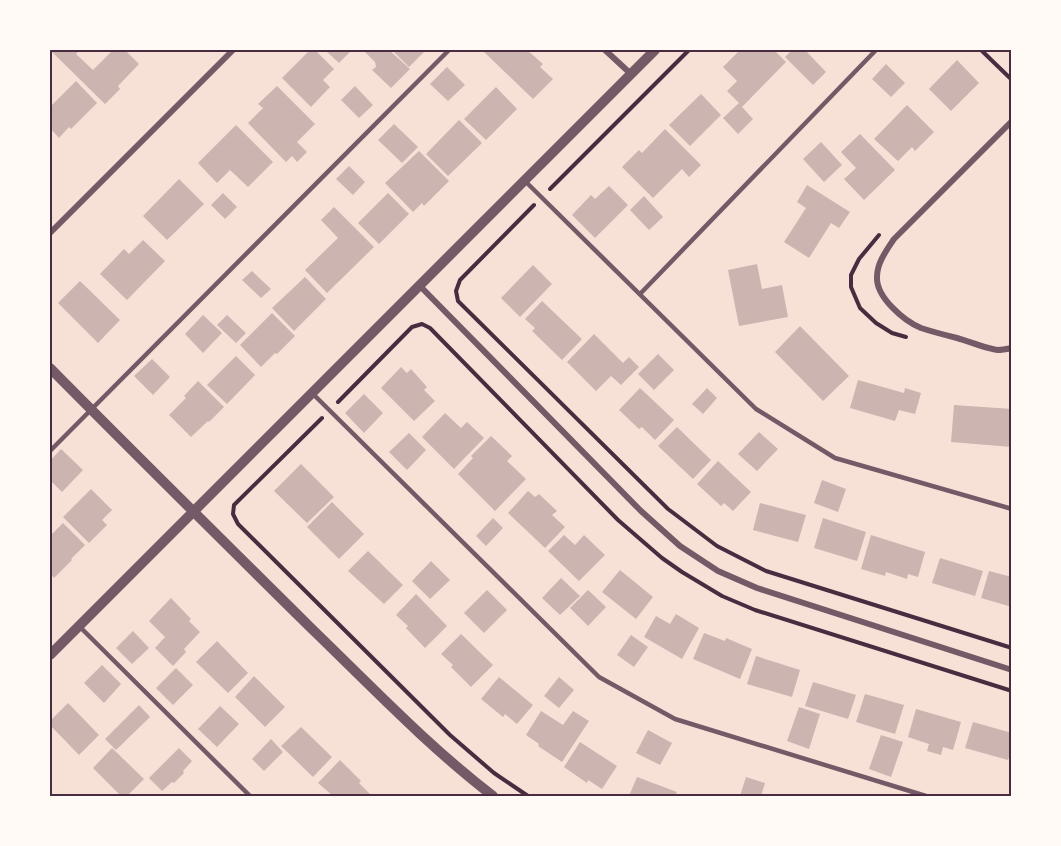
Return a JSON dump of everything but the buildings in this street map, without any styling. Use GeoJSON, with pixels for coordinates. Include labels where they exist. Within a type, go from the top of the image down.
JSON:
{"type":"FeatureCollection","features":[{"type":"Feature","properties":{"kind":"street"},"geometry":{"type":"LineString","coordinates":[[50,233],[233,50]]}},
{"type":"Feature","properties":{"kind":"street"},"geometry":{"type":"LineString","coordinates":[[605,50],[631,74]]}},
{"type":"Feature","properties":{"kind":"street"},"geometry":{"type":"LineString","coordinates":[[50,655],[655,50]]}},
{"type":"Feature","properties":{"kind":"street"},"geometry":{"type":"LineString","coordinates":[[1011,120],[894,239],[884,253],[879,266],[877,285],[901,315],[919,327],[997,350],[1011,348]]}},
{"type":"Feature","properties":{"kind":"street"},"geometry":{"type":"LineString","coordinates":[[419,285],[641,511],[680,546],[718,572],[757,588],[1011,670]]}},
{"type":"Feature","properties":{"kind":"street"},"geometry":{"type":"LineString","coordinates":[[50,368],[192,511],[414,728],[464,774],[493,796]]}},
{"type":"Feature","properties":{"kind":"lane"},"geometry":{"type":"LineString","coordinates":[[50,451],[449,50]]}},
{"type":"Feature","properties":{"kind":"lane"},"geometry":{"type":"LineString","coordinates":[[640,294],[876,50]]}},
{"type":"Feature","properties":{"kind":"lane"},"geometry":{"type":"LineString","coordinates":[[524,180],[756,409],[835,458],[1011,509]]}},
{"type":"Feature","properties":{"kind":"lane"},"geometry":{"type":"LineString","coordinates":[[311,393],[598,677],[675,719],[926,796]]}},
{"type":"Feature","properties":{"kind":"lane"},"geometry":{"type":"LineString","coordinates":[[78,626],[250,796]]}},
{"type":"Feature","properties":{"kind":"path"},"geometry":{"type":"LineString","coordinates":[[689,50],[460,280],[456,291],[458,301],[668,509],[717,546],[766,571],[1011,648]]}},
{"type":"Feature","properties":{"kind":"path"},"geometry":{"type":"LineString","coordinates":[[981,50],[1011,80]]}},
{"type":"Feature","properties":{"kind":"path"},"geometry":{"type":"LineString","coordinates":[[412,327],[234,505],[233,514],[238,524],[450,735],[495,773],[528,796]]}}]}
